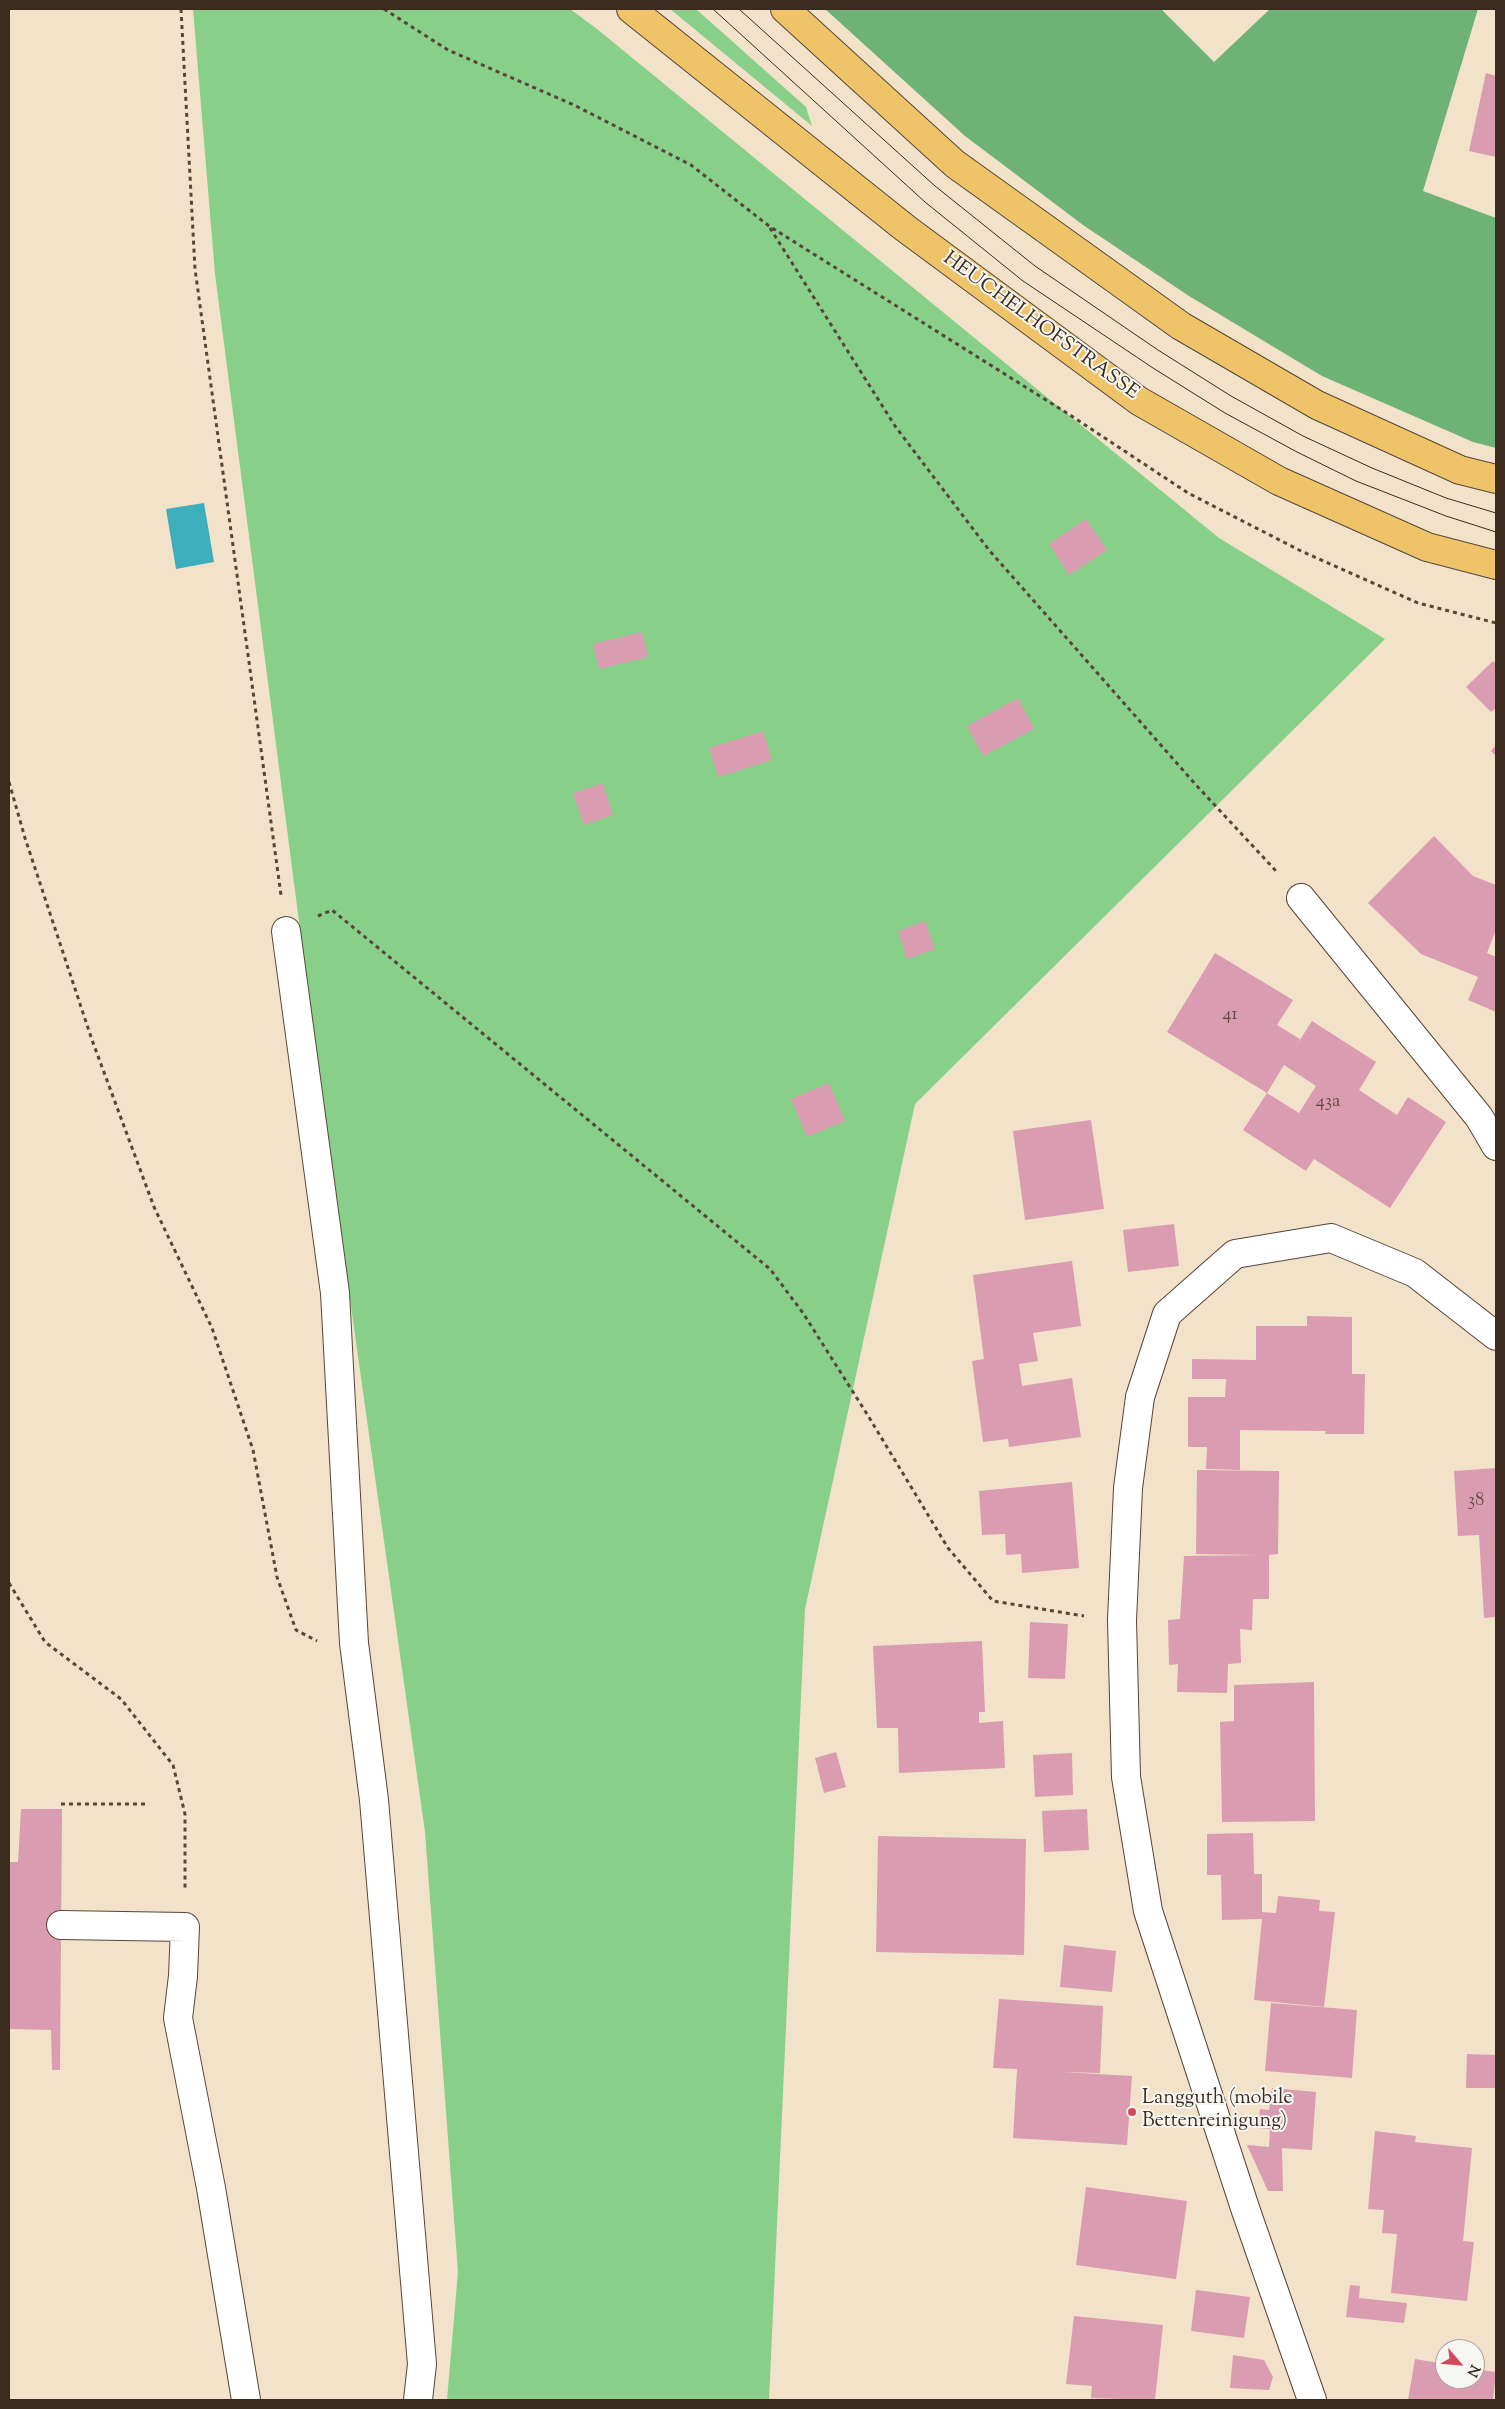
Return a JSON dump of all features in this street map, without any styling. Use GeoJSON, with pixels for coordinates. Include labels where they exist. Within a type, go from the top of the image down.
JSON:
{"type":"FeatureCollection","features":[{"type":"Feature","properties":{"kind":"main road","name":"HEUCHELHOFSTRASSE"},"geometry":{"type":"LineString","coordinates":[[631,9],[905,228],[1140,401],[1280,481],[1427,548],[1496,565]]}},
{"type":"Feature","properties":{"kind":"main road"},"geometry":{"type":"LineString","coordinates":[[785,9],[955,164],[1182,326],[1317,405],[1460,470],[1496,479]]}},
{"type":"Feature","properties":{"kind":"street"},"geometry":{"type":"LineString","coordinates":[[1301,898],[1479,1117],[1496,1146]]}},
{"type":"Feature","properties":{"kind":"street"},"geometry":{"type":"LineString","coordinates":[[286,931],[335,1293],[354,1643],[374,1800],[422,2364],[418,2400]]}},
{"type":"Feature","properties":{"kind":"street"},"geometry":{"type":"LineString","coordinates":[[1312,2400],[1246,2211],[1148,1911],[1126,1778],[1122,1620],[1128,1488],[1140,1397],[1167,1314],[1234,1254],[1330,1238],[1415,1273],[1496,1336]]}},
{"type":"Feature","properties":{"kind":"street"},"geometry":{"type":"LineString","coordinates":[[61,1925],[185,1927],[183,1976],[178,2018],[211,2188],[246,2400]]}},
{"type":"Feature","properties":{"kind":"path"},"geometry":{"type":"LineString","coordinates":[[181,9],[195,269],[286,931],[332,910],[770,1269],[803,1313],[948,1548],[993,1601],[1068,1615],[1122,1620]]}},
{"type":"Feature","properties":{"kind":"path"},"geometry":{"type":"LineString","coordinates":[[384,9],[448,50],[574,105],[691,165],[768,226],[1062,410],[1188,494],[1301,551],[1418,603],[1496,623]]}},
{"type":"Feature","properties":{"kind":"path"},"geometry":{"type":"LineString","coordinates":[[768,226],[894,426],[989,550],[1196,785],[1301,898]]}},
{"type":"Feature","properties":{"kind":"path"},"geometry":{"type":"LineString","coordinates":[[9,782],[24,838],[89,1031],[150,1198],[212,1328],[253,1450],[278,1577],[296,1630],[320,1642],[354,1643]]}},
{"type":"Feature","properties":{"kind":"path"},"geometry":{"type":"LineString","coordinates":[[9,1583],[45,1642],[121,1700],[173,1765],[185,1814],[185,1927]]}},
{"type":"Feature","properties":{"kind":"path"},"geometry":{"type":"LineString","coordinates":[[61,1804],[145,1804]]}},
{"type":"Feature","properties":{"kind":"green space"},"geometry":{"type":"Polygon","coordinates":[[[193,9],[570,9],[597,29],[1219,538],[1385,639],[915,1104],[805,1609],[769,2400],[447,2400],[458,2272],[425,1832],[325,1122],[215,274],[193,9]]]}},
{"type":"Feature","properties":{"kind":"green space"},"geometry":{"type":"Polygon","coordinates":[[[670,9],[696,9],[806,107],[812,126],[670,9]]]}},
{"type":"Feature","properties":{"kind":"green space"},"geometry":{"type":"Polygon","coordinates":[[[825,9],[1161,9],[1214,62],[1270,9],[1478,9],[1423,191],[1496,218],[1496,448],[1473,442],[1322,376],[1189,296],[1083,225],[965,136],[825,9]]]}},
{"type":"Feature","properties":{"kind":"water"},"geometry":{"type":"Polygon","coordinates":[[[204,503],[214,562],[176,569],[166,509],[204,503]]]}},
{"type":"Feature","properties":{"kind":"building"},"geometry":{"type":"Polygon","coordinates":[[[1486,73],[1496,76],[1496,157],[1469,151],[1486,73]]]}},
{"type":"Feature","properties":{"kind":"building"},"geometry":{"type":"Polygon","coordinates":[[[1086,519],[1107,550],[1069,575],[1049,544],[1086,519]]]}},
{"type":"Feature","properties":{"kind":"building"},"geometry":{"type":"Polygon","coordinates":[[[642,632],[648,657],[599,669],[593,644],[642,632]]]}},
{"type":"Feature","properties":{"kind":"building"},"geometry":{"type":"Polygon","coordinates":[[[1493,661],[1496,664],[1496,708],[1491,712],[1466,687],[1493,661]]]}},
{"type":"Feature","properties":{"kind":"building"},"geometry":{"type":"Polygon","coordinates":[[[1018,698],[1034,729],[983,756],[967,726],[1018,698]]]}},
{"type":"Feature","properties":{"kind":"building"},"geometry":{"type":"Polygon","coordinates":[[[763,731],[772,760],[718,777],[709,748],[763,731]]]}},
{"type":"Feature","properties":{"kind":"building"},"geometry":{"type":"Polygon","coordinates":[[[1496,745],[1496,756],[1491,751],[1496,745]]]}},
{"type":"Feature","properties":{"kind":"building"},"geometry":{"type":"Polygon","coordinates":[[[603,783],[613,815],[584,825],[573,793],[603,783]]]}},
{"type":"Feature","properties":{"kind":"building"},"geometry":{"type":"Polygon","coordinates":[[[1434,836],[1473,876],[1496,885],[1496,930],[1487,953],[1496,957],[1496,1012],[1468,1000],[1478,977],[1421,954],[1368,903],[1434,836]]]}},
{"type":"Feature","properties":{"kind":"building"},"geometry":{"type":"Polygon","coordinates":[[[925,921],[935,949],[907,959],[898,931],[925,921]]]}},
{"type":"Feature","properties":{"kind":"building"},"geometry":{"type":"Polygon","coordinates":[[[1215,953],[1293,1000],[1277,1025],[1300,1039],[1296,1046],[1312,1021],[1376,1062],[1359,1090],[1397,1115],[1408,1097],[1446,1122],[1390,1208],[1314,1159],[1306,1171],[1243,1130],[1267,1093],[1167,1032],[1215,953]],[[1284,1065],[1267,1093],[1299,1113],[1316,1086],[1284,1065]]]}},
{"type":"Feature","properties":{"kind":"building"},"geometry":{"type":"Polygon","coordinates":[[[829,1083],[845,1121],[807,1137],[791,1099],[829,1083]]]}},
{"type":"Feature","properties":{"kind":"building"},"geometry":{"type":"Polygon","coordinates":[[[1091,1120],[1104,1209],[1025,1220],[1013,1131],[1091,1120]]]}},
{"type":"Feature","properties":{"kind":"building"},"geometry":{"type":"Polygon","coordinates":[[[1174,1224],[1179,1266],[1128,1272],[1123,1230],[1174,1224]]]}},
{"type":"Feature","properties":{"kind":"building"},"geometry":{"type":"Polygon","coordinates":[[[1072,1261],[1081,1326],[1033,1333],[1038,1361],[1019,1364],[1022,1386],[1072,1378],[1081,1437],[1009,1447],[1008,1439],[983,1442],[972,1361],[984,1359],[973,1275],[1072,1261]]]}},
{"type":"Feature","properties":{"kind":"building"},"geometry":{"type":"Polygon","coordinates":[[[1307,1316],[1352,1317],[1352,1374],[1365,1374],[1364,1434],[1325,1434],[1326,1431],[1240,1430],[1240,1470],[1206,1469],[1207,1447],[1188,1447],[1188,1397],[1225,1397],[1226,1379],[1192,1379],[1192,1359],[1256,1360],[1256,1326],[1307,1326],[1307,1316]]]}},
{"type":"Feature","properties":{"kind":"building"},"geometry":{"type":"Polygon","coordinates":[[[1496,1468],[1496,1617],[1484,1618],[1479,1535],[1458,1536],[1454,1471],[1496,1468]]]}},
{"type":"Feature","properties":{"kind":"building"},"geometry":{"type":"Polygon","coordinates":[[[1197,1470],[1279,1471],[1278,1554],[1269,1555],[1269,1599],[1253,1599],[1252,1630],[1240,1629],[1241,1663],[1228,1664],[1227,1693],[1177,1692],[1178,1664],[1169,1665],[1168,1620],[1180,1619],[1184,1556],[1257,1555],[1196,1554],[1197,1470]]]}},
{"type":"Feature","properties":{"kind":"building"},"geometry":{"type":"Polygon","coordinates":[[[1072,1482],[1079,1568],[1022,1573],[1021,1554],[1006,1555],[1005,1534],[982,1535],[979,1491],[1072,1482]]]}},
{"type":"Feature","properties":{"kind":"building"},"geometry":{"type":"Polygon","coordinates":[[[1030,1622],[1068,1624],[1065,1679],[1028,1678],[1030,1622]]]}},
{"type":"Feature","properties":{"kind":"building"},"geometry":{"type":"Polygon","coordinates":[[[982,1641],[985,1712],[979,1712],[979,1723],[1003,1721],[1005,1768],[899,1773],[898,1728],[877,1728],[873,1646],[982,1641]]]}},
{"type":"Feature","properties":{"kind":"building"},"geometry":{"type":"Polygon","coordinates":[[[1314,1682],[1315,1821],[1222,1822],[1220,1722],[1234,1721],[1234,1685],[1314,1682]]]}},
{"type":"Feature","properties":{"kind":"building"},"geometry":{"type":"Polygon","coordinates":[[[836,1752],[846,1787],[824,1793],[815,1758],[836,1752]]]}},
{"type":"Feature","properties":{"kind":"building"},"geometry":{"type":"Polygon","coordinates":[[[1072,1753],[1073,1795],[1035,1797],[1033,1755],[1072,1753]]]}},
{"type":"Feature","properties":{"kind":"building"},"geometry":{"type":"Polygon","coordinates":[[[21,1809],[62,1809],[60,2070],[52,2070],[51,2030],[9,2029],[9,1862],[18,1862],[21,1809]]]}},
{"type":"Feature","properties":{"kind":"building"},"geometry":{"type":"Polygon","coordinates":[[[1087,1809],[1089,1850],[1044,1852],[1042,1811],[1087,1809]]]}},
{"type":"Feature","properties":{"kind":"building"},"geometry":{"type":"Polygon","coordinates":[[[1253,1833],[1254,1874],[1262,1874],[1262,1912],[1276,1913],[1278,1896],[1320,1900],[1319,1911],[1335,1912],[1324,2007],[1254,2000],[1262,1919],[1222,1920],[1221,1875],[1207,1875],[1207,1834],[1253,1833]]]}},
{"type":"Feature","properties":{"kind":"building"},"geometry":{"type":"Polygon","coordinates":[[[878,1836],[1026,1839],[1024,1955],[876,1952],[878,1836]]]}},
{"type":"Feature","properties":{"kind":"building"},"geometry":{"type":"Polygon","coordinates":[[[1064,1945],[1116,1951],[1112,1992],[1060,1987],[1064,1945]]]}},
{"type":"Feature","properties":{"kind":"building"},"geometry":{"type":"Polygon","coordinates":[[[999,1999],[1103,2006],[1100,2073],[1062,2072],[1132,2076],[1127,2145],[1013,2138],[1017,2069],[993,2068],[999,1999]]]}},
{"type":"Feature","properties":{"kind":"building"},"geometry":{"type":"Polygon","coordinates":[[[1271,2003],[1357,2010],[1352,2078],[1265,2071],[1271,2003]]]}},
{"type":"Feature","properties":{"kind":"building"},"geometry":{"type":"Polygon","coordinates":[[[1467,2054],[1496,2055],[1496,2088],[1466,2088],[1467,2054]]]}},
{"type":"Feature","properties":{"kind":"building"},"geometry":{"type":"Polygon","coordinates":[[[1272,2088],[1316,2092],[1312,2150],[1282,2148],[1283,2191],[1268,2191],[1247,2145],[1269,2147],[1270,2129],[1258,2128],[1260,2109],[1269,2110],[1272,2088]]]}},
{"type":"Feature","properties":{"kind":"building"},"geometry":{"type":"Polygon","coordinates":[[[1375,2131],[1416,2136],[1415,2142],[1472,2148],[1463,2241],[1474,2242],[1467,2301],[1391,2293],[1397,2234],[1382,2233],[1384,2210],[1368,2209],[1375,2131]]]}},
{"type":"Feature","properties":{"kind":"building"},"geometry":{"type":"Polygon","coordinates":[[[1086,2187],[1187,2201],[1176,2279],[1076,2265],[1086,2187]]]}},
{"type":"Feature","properties":{"kind":"building"},"geometry":{"type":"Polygon","coordinates":[[[1350,2285],[1360,2286],[1359,2298],[1407,2303],[1404,2323],[1346,2317],[1350,2285]]]}},
{"type":"Feature","properties":{"kind":"building"},"geometry":{"type":"Polygon","coordinates":[[[1196,2290],[1250,2297],[1244,2338],[1191,2331],[1196,2290]]]}},
{"type":"Feature","properties":{"kind":"building"},"geometry":{"type":"Polygon","coordinates":[[[1074,2316],[1163,2325],[1155,2400],[1091,2398],[1092,2386],[1066,2384],[1074,2316]]]}},
{"type":"Feature","properties":{"kind":"building"},"geometry":{"type":"Polygon","coordinates":[[[1233,2355],[1264,2360],[1273,2377],[1269,2390],[1230,2388],[1233,2355]]]}},
{"type":"Feature","properties":{"kind":"building"},"geometry":{"type":"Polygon","coordinates":[[[1415,2359],[1435,2362],[1435,2389],[1485,2389],[1485,2370],[1496,2372],[1493,2400],[1408,2400],[1415,2359]]]}},
{"type":"Feature","properties":{"kind":"tram line"},"geometry":{"type":"LineString","coordinates":[[713,9],[925,202],[1023,281],[1153,368],[1225,413],[1356,481],[1446,516],[1496,532]]}},
{"type":"Feature","properties":{"kind":"tram line"},"geometry":{"type":"LineString","coordinates":[[739,9],[935,186],[1035,266],[1158,350],[1231,396],[1303,436],[1372,468],[1446,498],[1496,513]]}},
{"type":"Feature","properties":{"kind":"place","name":"Langguth (mobile Bettenreinigung)"},"geometry":{"type":"Point","coordinates":[1132,2112]}}]}
